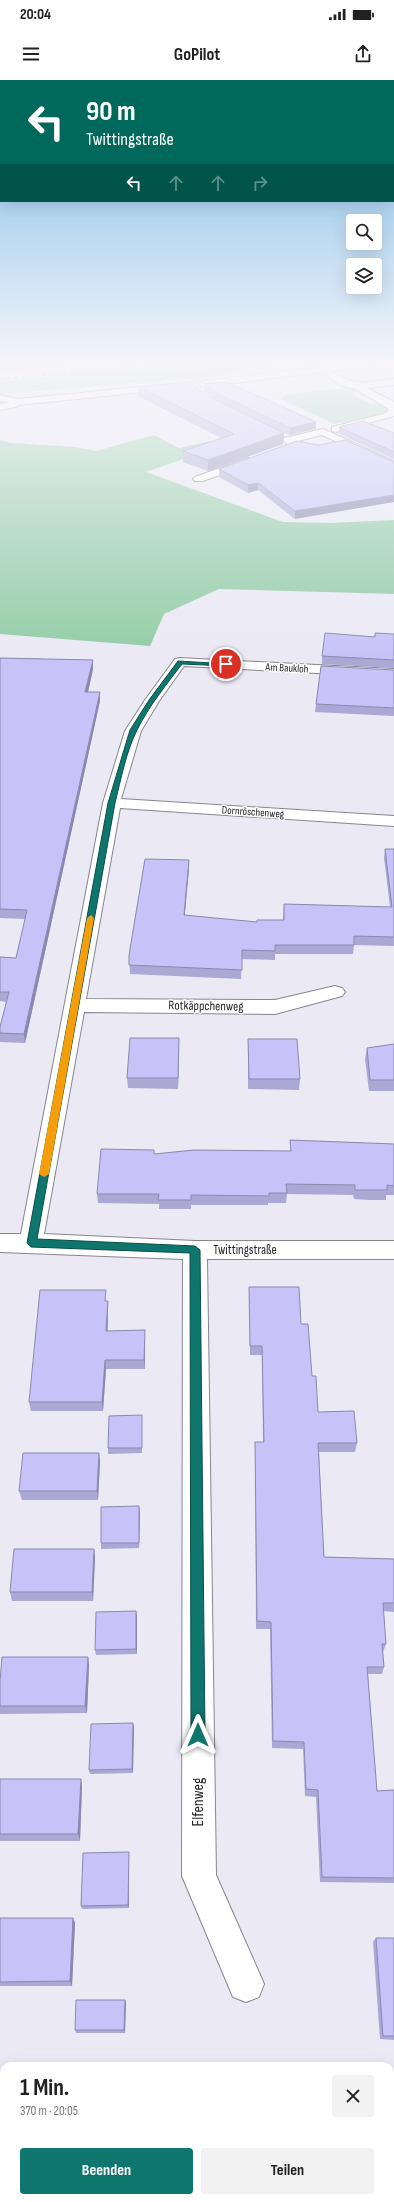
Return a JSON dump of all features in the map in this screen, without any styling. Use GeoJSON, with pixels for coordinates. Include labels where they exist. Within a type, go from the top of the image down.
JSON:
{"type":"FeatureCollection","features":[{"type":"Feature","properties":{"kind":"street"},"geometry":{"type":"LineString","coordinates":[[199,480],[251,461]]}},
{"type":"Feature","properties":{"kind":"street","name":"Am Baukloh"},"geometry":{"type":"LineString","coordinates":[[111,803],[133,730],[152,700],[180,662],[394,674]]}},
{"type":"Feature","properties":{"kind":"street"},"geometry":{"type":"LineString","coordinates":[[31,1243],[111,803]]}},
{"type":"Feature","properties":{"kind":"street","name":"Dornröschenweg"},"geometry":{"type":"LineString","coordinates":[[111,803],[394,821]]}},
{"type":"Feature","properties":{"kind":"street","name":"Rotkäppchenweg"},"geometry":{"type":"LineString","coordinates":[[74,1005],[275,1007],[335,992]]}},
{"type":"Feature","properties":{"kind":"street","name":"Twittingstraße"},"geometry":{"type":"LineString","coordinates":[[0,1243],[195,1250],[394,1250]]}},
{"type":"Feature","properties":{"kind":"street","name":"Elfenweg"},"geometry":{"type":"LineString","coordinates":[[195,1250],[199,1876],[246,1984]]}},
{"type":"Feature","properties":{"kind":"green space"},"geometry":{"type":"Polygon","coordinates":[[[0,461],[178,461],[146,472],[283,522],[331,523],[394,520],[394,594],[219,589],[164,614],[150,646],[0,634],[0,461]]]}},
{"type":"Feature","properties":{"kind":"building"},"geometry":{"type":"Polygon","coordinates":[[[241,461],[392,461],[394,462],[394,495],[295,511],[258,483],[248,485],[219,469],[241,461]]]}},
{"type":"Feature","properties":{"kind":"building"},"geometry":{"type":"Polygon","coordinates":[[[325,633],[375,637],[375,633],[394,634],[394,660],[322,656],[325,633]]]}},
{"type":"Feature","properties":{"kind":"building"},"geometry":{"type":"Polygon","coordinates":[[[0,658],[93,660],[85,692],[100,692],[24,1034],[0,1033],[0,1027],[9,992],[0,992],[0,957],[16,958],[27,910],[0,909],[0,658]]]}},
{"type":"Feature","properties":{"kind":"building"},"geometry":{"type":"Polygon","coordinates":[[[321,666],[394,670],[394,708],[316,704],[321,666]]]}},
{"type":"Feature","properties":{"kind":"building"},"geometry":{"type":"Polygon","coordinates":[[[385,849],[394,849],[394,937],[354,936],[354,945],[275,945],[275,951],[242,950],[242,970],[129,965],[129,955],[145,859],[189,860],[184,915],[257,922],[257,920],[284,920],[284,904],[392,907],[385,849]]]}},
{"type":"Feature","properties":{"kind":"building"},"geometry":{"type":"Polygon","coordinates":[[[130,1038],[179,1038],[178,1078],[127,1078],[130,1038]]]}},
{"type":"Feature","properties":{"kind":"building"},"geometry":{"type":"Polygon","coordinates":[[[248,1039],[297,1039],[300,1079],[249,1079],[248,1039]]]}},
{"type":"Feature","properties":{"kind":"building"},"geometry":{"type":"Polygon","coordinates":[[[394,1044],[394,1080],[370,1080],[367,1048],[394,1044]]]}},
{"type":"Feature","properties":{"kind":"building"},"geometry":{"type":"Polygon","coordinates":[[[290,1140],[394,1144],[394,1186],[387,1185],[387,1190],[355,1190],[355,1185],[286,1184],[287,1193],[269,1193],[269,1196],[191,1195],[191,1200],[158,1200],[159,1194],[97,1194],[101,1149],[154,1150],[154,1154],[194,1150],[291,1151],[290,1140]]]}},
{"type":"Feature","properties":{"kind":"building"},"geometry":{"type":"Polygon","coordinates":[[[249,1287],[299,1287],[301,1324],[308,1324],[312,1376],[316,1376],[318,1412],[354,1411],[357,1443],[318,1443],[324,1557],[394,1559],[394,1603],[383,1603],[386,1644],[382,1644],[384,1667],[367,1667],[377,1791],[394,1790],[394,1878],[322,1877],[318,1790],[306,1789],[304,1742],[273,1741],[271,1622],[257,1621],[255,1442],[264,1442],[262,1346],[250,1346],[249,1287]]]}},
{"type":"Feature","properties":{"kind":"building"},"geometry":{"type":"Polygon","coordinates":[[[40,1290],[106,1290],[105,1301],[108,1301],[106,1331],[145,1330],[144,1360],[105,1360],[102,1402],[29,1402],[40,1290]]]}},
{"type":"Feature","properties":{"kind":"building"},"geometry":{"type":"Polygon","coordinates":[[[142,1415],[142,1448],[108,1448],[109,1416],[142,1415]]]}},
{"type":"Feature","properties":{"kind":"building"},"geometry":{"type":"Polygon","coordinates":[[[23,1453],[99,1453],[97,1491],[19,1491],[23,1453]]]}},
{"type":"Feature","properties":{"kind":"building"},"geometry":{"type":"Polygon","coordinates":[[[139,1506],[139,1543],[101,1543],[101,1507],[139,1506]]]}},
{"type":"Feature","properties":{"kind":"building"},"geometry":{"type":"Polygon","coordinates":[[[14,1549],[94,1549],[92,1592],[10,1592],[14,1549]]]}},
{"type":"Feature","properties":{"kind":"building"},"geometry":{"type":"Polygon","coordinates":[[[136,1611],[136,1649],[95,1650],[96,1612],[136,1611]]]}},
{"type":"Feature","properties":{"kind":"building"},"geometry":{"type":"Polygon","coordinates":[[[2,1657],[88,1657],[85,1706],[0,1706],[2,1657]]]}},
{"type":"Feature","properties":{"kind":"building"},"geometry":{"type":"Polygon","coordinates":[[[133,1723],[132,1769],[89,1770],[91,1724],[133,1723]]]}},
{"type":"Feature","properties":{"kind":"building"},"geometry":{"type":"Polygon","coordinates":[[[0,1779],[81,1779],[78,1834],[0,1834],[0,1779]]]}},
{"type":"Feature","properties":{"kind":"building"},"geometry":{"type":"Polygon","coordinates":[[[129,1852],[128,1905],[81,1906],[83,1853],[129,1852]]]}},
{"type":"Feature","properties":{"kind":"building"},"geometry":{"type":"Polygon","coordinates":[[[0,1918],[73,1918],[70,1981],[0,1982],[0,1918]]]}},
{"type":"Feature","properties":{"kind":"building"},"geometry":{"type":"Polygon","coordinates":[[[376,1938],[394,1938],[394,2036],[383,2036],[376,1938]]]}},
{"type":"Feature","properties":{"kind":"building"},"geometry":{"type":"Polygon","coordinates":[[[76,2000],[125,2000],[124,2030],[75,2030],[76,2000]]]}},
{"type":"Feature","properties":{"kind":"slow traffic"},"geometry":{"type":"LineString","coordinates":[[44,1174],[91,918]]}},
{"type":"Feature","properties":{"kind":"route"},"geometry":{"type":"LineString","coordinates":[[198,1735],[195,1250],[31,1243],[111,803],[133,730],[152,700],[180,662],[226,664]]}}]}
